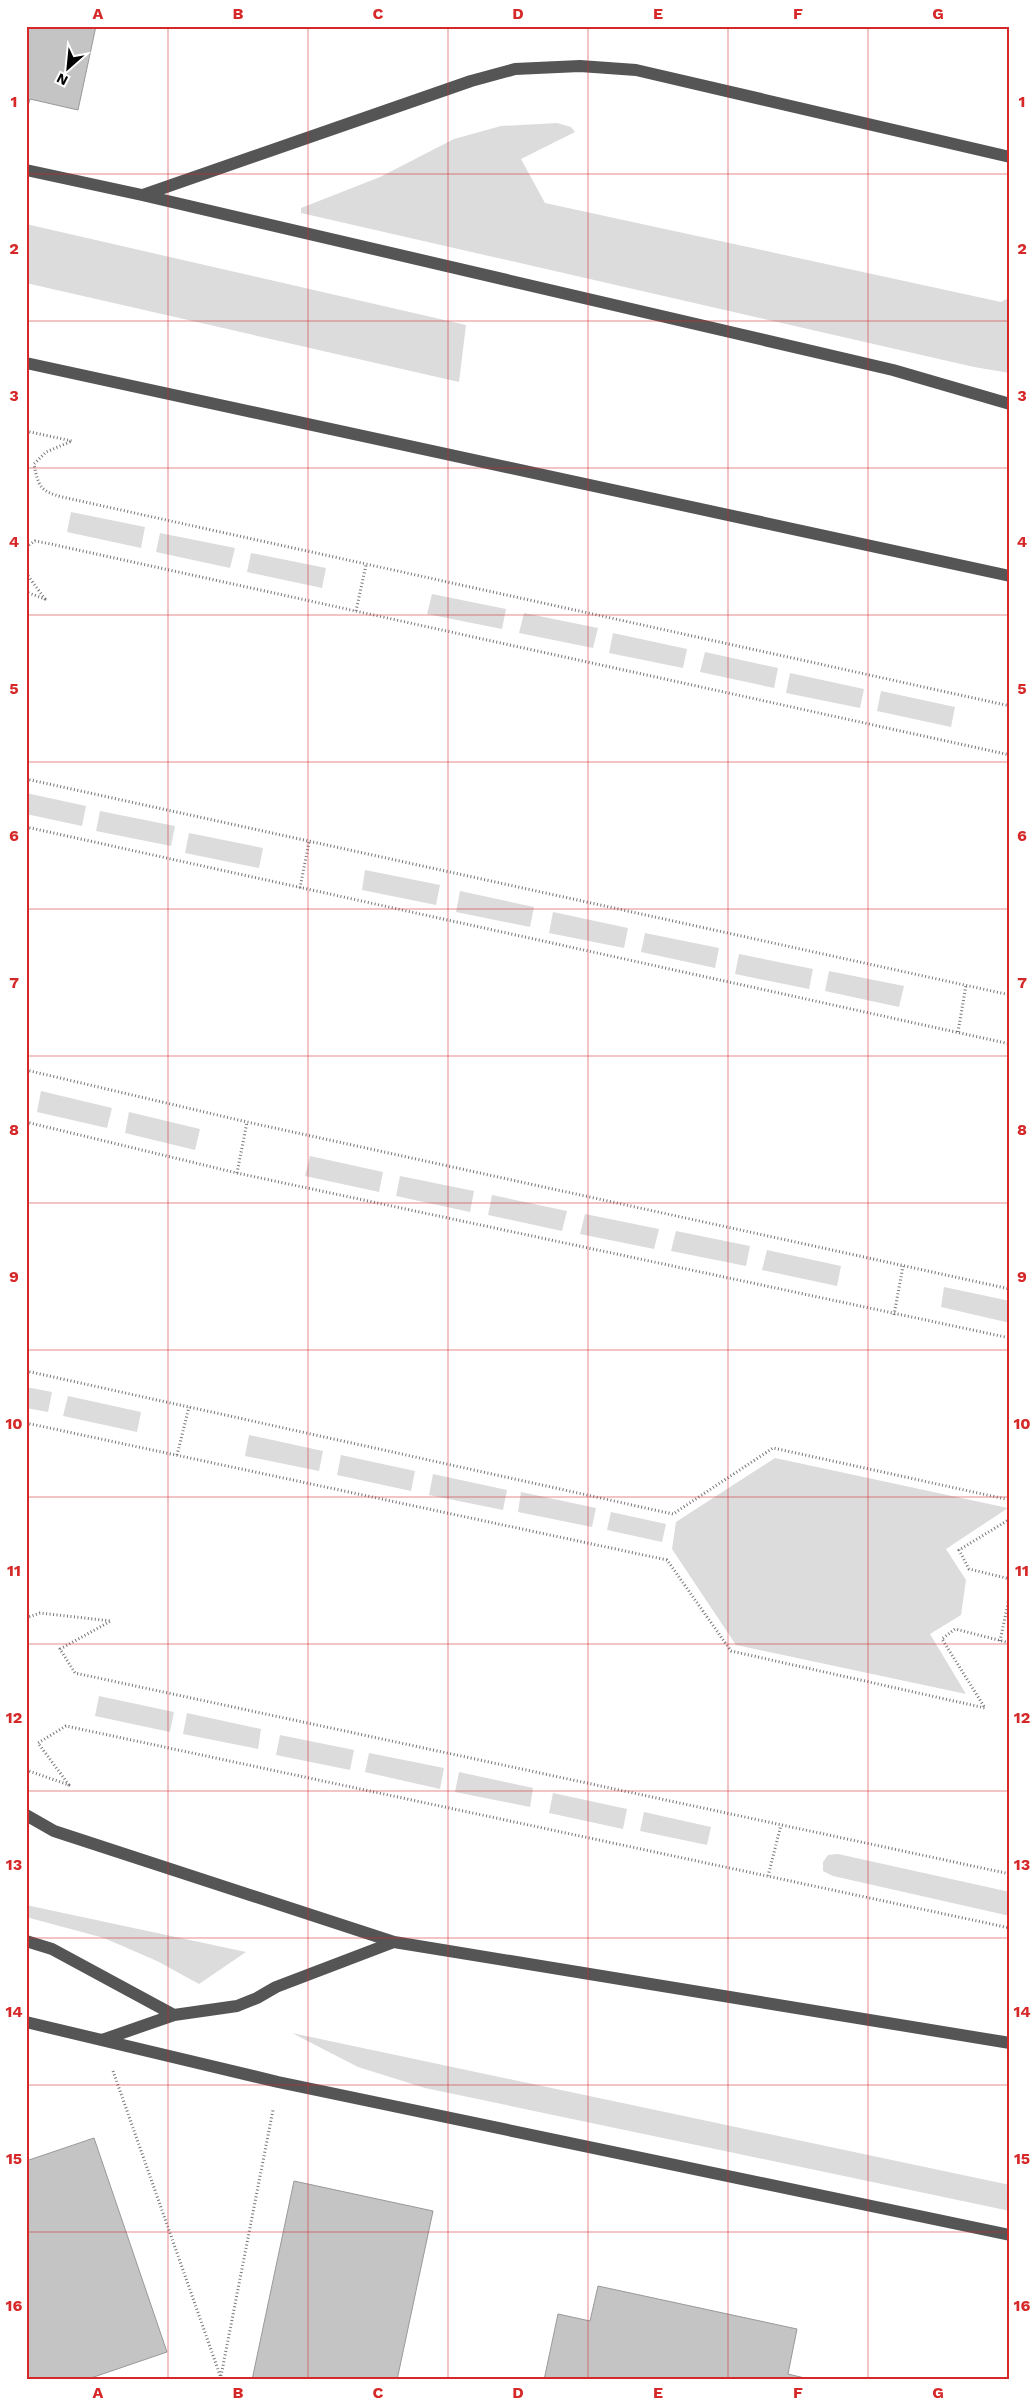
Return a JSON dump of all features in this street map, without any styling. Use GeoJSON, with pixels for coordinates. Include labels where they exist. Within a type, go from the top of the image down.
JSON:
{"type":"FeatureCollection","features":[{"type":"Feature","properties":{"kind":"street"},"geometry":{"type":"LineString","coordinates":[[142,195],[471,81],[515,69],[580,66],[636,70],[1010,157]]}},
{"type":"Feature","properties":{"kind":"street"},"geometry":{"type":"LineString","coordinates":[[26,170],[142,195],[893,370],[1010,404]]}},
{"type":"Feature","properties":{"kind":"street"},"geometry":{"type":"LineString","coordinates":[[26,363],[1010,576]]}},
{"type":"Feature","properties":{"kind":"street"},"geometry":{"type":"LineString","coordinates":[[26,1815],[54,1831],[394,1942],[1010,2043]]}},
{"type":"Feature","properties":{"kind":"street"},"geometry":{"type":"LineString","coordinates":[[26,1942],[52,1949],[174,2014]]}},
{"type":"Feature","properties":{"kind":"street"},"geometry":{"type":"LineString","coordinates":[[102,2040],[174,2014],[237,2006],[257,1998],[276,1987],[394,1942]]}},
{"type":"Feature","properties":{"kind":"street"},"geometry":{"type":"LineString","coordinates":[[26,2022],[278,2082],[1010,2235]]}},
{"type":"Feature","properties":{"kind":"path"},"geometry":{"type":"LineString","coordinates":[[26,431],[72,441],[46,452],[34,464],[37,482],[46,492],[366,565],[1010,706]]}},
{"type":"Feature","properties":{"kind":"path"},"geometry":{"type":"LineString","coordinates":[[26,547],[35,542],[51,544],[1010,755]]}},
{"type":"Feature","properties":{"kind":"path"},"geometry":{"type":"LineString","coordinates":[[356,611],[366,565]]}},
{"type":"Feature","properties":{"kind":"path"},"geometry":{"type":"LineString","coordinates":[[26,573],[45,599],[26,592]]}},
{"type":"Feature","properties":{"kind":"path"},"geometry":{"type":"LineString","coordinates":[[26,779],[1010,995]]}},
{"type":"Feature","properties":{"kind":"path"},"geometry":{"type":"LineString","coordinates":[[26,827],[1010,1044]]}},
{"type":"Feature","properties":{"kind":"path"},"geometry":{"type":"LineString","coordinates":[[300,888],[310,842]]}},
{"type":"Feature","properties":{"kind":"path"},"geometry":{"type":"LineString","coordinates":[[958,1032],[966,985]]}},
{"type":"Feature","properties":{"kind":"path"},"geometry":{"type":"LineString","coordinates":[[26,1070],[247,1122],[1010,1288]]}},
{"type":"Feature","properties":{"kind":"path"},"geometry":{"type":"LineString","coordinates":[[26,1122],[237,1173],[894,1315],[1010,1338]]}},
{"type":"Feature","properties":{"kind":"path"},"geometry":{"type":"LineString","coordinates":[[237,1173],[247,1122]]}},
{"type":"Feature","properties":{"kind":"path"},"geometry":{"type":"LineString","coordinates":[[894,1315],[903,1266]]}},
{"type":"Feature","properties":{"kind":"path"},"geometry":{"type":"LineString","coordinates":[[26,1370],[673,1514],[773,1448],[1010,1500]]}},
{"type":"Feature","properties":{"kind":"path"},"geometry":{"type":"LineString","coordinates":[[177,1455],[190,1407]]}},
{"type":"Feature","properties":{"kind":"path"},"geometry":{"type":"LineString","coordinates":[[26,1423],[668,1560],[731,1652],[985,1708],[942,1639],[955,1629],[1010,1643]]}},
{"type":"Feature","properties":{"kind":"path"},"geometry":{"type":"LineString","coordinates":[[1010,1519],[958,1550],[969,1569],[1010,1579]]}},
{"type":"Feature","properties":{"kind":"path"},"geometry":{"type":"LineString","coordinates":[[1000,1641],[1010,1594]]}},
{"type":"Feature","properties":{"kind":"path"},"geometry":{"type":"LineString","coordinates":[[26,1618],[40,1613],[111,1621],[60,1649],[75,1673],[1010,1874]]}},
{"type":"Feature","properties":{"kind":"path"},"geometry":{"type":"LineString","coordinates":[[26,1770],[70,1785],[38,1743],[66,1726],[1010,1928]]}},
{"type":"Feature","properties":{"kind":"path"},"geometry":{"type":"LineString","coordinates":[[768,1876],[781,1825]]}},
{"type":"Feature","properties":{"kind":"path"},"geometry":{"type":"LineString","coordinates":[[102,2040],[221,2379]]}},
{"type":"Feature","properties":{"kind":"path"},"geometry":{"type":"LineString","coordinates":[[221,2379],[278,2082]]}},
{"type":"Feature","properties":{"kind":"shaded area"},"geometry":{"type":"Polygon","coordinates":[[[557,123],[571,127],[575,132],[521,159],[545,203],[1001,302],[1010,297],[1010,373],[974,367],[301,213],[301,208],[380,177],[454,139],[501,126],[557,123]]]}},
{"type":"Feature","properties":{"kind":"shaded area"},"geometry":{"type":"Polygon","coordinates":[[[26,224],[466,325],[459,382],[26,283],[26,224]]]}},
{"type":"Feature","properties":{"kind":"shaded area"},"geometry":{"type":"Polygon","coordinates":[[[71,512],[145,527],[141,548],[67,532],[71,512]]]}},
{"type":"Feature","properties":{"kind":"shaded area"},"geometry":{"type":"Polygon","coordinates":[[[160,533],[235,548],[230,568],[156,552],[160,533]]]}},
{"type":"Feature","properties":{"kind":"shaded area"},"geometry":{"type":"Polygon","coordinates":[[[251,553],[326,568],[322,588],[247,572],[251,553]]]}},
{"type":"Feature","properties":{"kind":"shaded area"},"geometry":{"type":"Polygon","coordinates":[[[432,594],[506,609],[502,629],[427,614],[432,594]]]}},
{"type":"Feature","properties":{"kind":"shaded area"},"geometry":{"type":"Polygon","coordinates":[[[524,613],[598,628],[593,648],[519,633],[524,613]]]}},
{"type":"Feature","properties":{"kind":"shaded area"},"geometry":{"type":"Polygon","coordinates":[[[613,633],[687,649],[683,668],[609,653],[613,633]]]}},
{"type":"Feature","properties":{"kind":"shaded area"},"geometry":{"type":"Polygon","coordinates":[[[705,652],[778,668],[774,688],[700,672],[705,652]]]}},
{"type":"Feature","properties":{"kind":"shaded area"},"geometry":{"type":"Polygon","coordinates":[[[790,673],[864,689],[860,708],[786,693],[790,673]]]}},
{"type":"Feature","properties":{"kind":"shaded area"},"geometry":{"type":"Polygon","coordinates":[[[881,691],[955,707],[951,727],[877,711],[881,691]]]}},
{"type":"Feature","properties":{"kind":"shaded area"},"geometry":{"type":"Polygon","coordinates":[[[26,793],[86,806],[82,826],[26,814],[26,793]]]}},
{"type":"Feature","properties":{"kind":"shaded area"},"geometry":{"type":"Polygon","coordinates":[[[100,811],[175,826],[171,846],[96,831],[100,811]]]}},
{"type":"Feature","properties":{"kind":"shaded area"},"geometry":{"type":"Polygon","coordinates":[[[189,833],[263,848],[259,868],[185,853],[189,833]]]}},
{"type":"Feature","properties":{"kind":"shaded area"},"geometry":{"type":"Polygon","coordinates":[[[365,870],[440,885],[436,905],[362,890],[365,870]]]}},
{"type":"Feature","properties":{"kind":"shaded area"},"geometry":{"type":"Polygon","coordinates":[[[460,891],[534,907],[530,927],[456,912],[460,891]]]}},
{"type":"Feature","properties":{"kind":"shaded area"},"geometry":{"type":"Polygon","coordinates":[[[553,912],[628,928],[624,948],[549,933],[553,912]]]}},
{"type":"Feature","properties":{"kind":"shaded area"},"geometry":{"type":"Polygon","coordinates":[[[645,933],[719,948],[715,968],[641,952],[645,933]]]}},
{"type":"Feature","properties":{"kind":"shaded area"},"geometry":{"type":"Polygon","coordinates":[[[739,954],[813,969],[809,989],[735,974],[739,954]]]}},
{"type":"Feature","properties":{"kind":"shaded area"},"geometry":{"type":"Polygon","coordinates":[[[829,971],[904,986],[899,1007],[825,991],[829,971]]]}},
{"type":"Feature","properties":{"kind":"shaded area"},"geometry":{"type":"Polygon","coordinates":[[[41,1091],[112,1108],[107,1128],[37,1112],[41,1091]]]}},
{"type":"Feature","properties":{"kind":"shaded area"},"geometry":{"type":"Polygon","coordinates":[[[129,1112],[200,1129],[195,1150],[125,1133],[129,1112]]]}},
{"type":"Feature","properties":{"kind":"shaded area"},"geometry":{"type":"Polygon","coordinates":[[[310,1156],[383,1172],[379,1192],[305,1176],[310,1156]]]}},
{"type":"Feature","properties":{"kind":"shaded area"},"geometry":{"type":"Polygon","coordinates":[[[400,1176],[474,1191],[470,1212],[396,1196],[400,1176]]]}},
{"type":"Feature","properties":{"kind":"shaded area"},"geometry":{"type":"Polygon","coordinates":[[[492,1195],[567,1211],[562,1231],[488,1215],[492,1195]]]}},
{"type":"Feature","properties":{"kind":"shaded area"},"geometry":{"type":"Polygon","coordinates":[[[585,1214],[659,1229],[654,1249],[580,1234],[585,1214]]]}},
{"type":"Feature","properties":{"kind":"shaded area"},"geometry":{"type":"Polygon","coordinates":[[[676,1231],[750,1246],[746,1266],[671,1251],[676,1231]]]}},
{"type":"Feature","properties":{"kind":"shaded area"},"geometry":{"type":"Polygon","coordinates":[[[767,1250],[841,1266],[837,1286],[762,1270],[767,1250]]]}},
{"type":"Feature","properties":{"kind":"shaded area"},"geometry":{"type":"Polygon","coordinates":[[[944,1287],[1010,1301],[1010,1323],[941,1307],[944,1287]]]}},
{"type":"Feature","properties":{"kind":"shaded area"},"geometry":{"type":"Polygon","coordinates":[[[26,1387],[52,1392],[48,1412],[26,1408],[26,1387]]]}},
{"type":"Feature","properties":{"kind":"shaded area"},"geometry":{"type":"Polygon","coordinates":[[[68,1396],[141,1412],[137,1432],[63,1416],[68,1396]]]}},
{"type":"Feature","properties":{"kind":"shaded area"},"geometry":{"type":"Polygon","coordinates":[[[249,1435],[323,1451],[319,1471],[245,1456],[249,1435]]]}},
{"type":"Feature","properties":{"kind":"shaded area"},"geometry":{"type":"Polygon","coordinates":[[[341,1455],[415,1471],[411,1491],[337,1475],[341,1455]]]}},
{"type":"Feature","properties":{"kind":"shaded area"},"geometry":{"type":"Polygon","coordinates":[[[775,1458],[1008,1508],[946,1549],[966,1580],[961,1615],[930,1634],[966,1694],[736,1645],[672,1549],[676,1522],[775,1458]]]}},
{"type":"Feature","properties":{"kind":"shaded area"},"geometry":{"type":"Polygon","coordinates":[[[433,1474],[507,1490],[503,1510],[429,1495],[433,1474]]]}},
{"type":"Feature","properties":{"kind":"shaded area"},"geometry":{"type":"Polygon","coordinates":[[[521,1492],[596,1508],[592,1527],[518,1512],[521,1492]]]}},
{"type":"Feature","properties":{"kind":"shaded area"},"geometry":{"type":"Polygon","coordinates":[[[611,1512],[666,1524],[662,1542],[607,1530],[611,1512]]]}},
{"type":"Feature","properties":{"kind":"shaded area"},"geometry":{"type":"Polygon","coordinates":[[[99,1696],[174,1712],[170,1732],[95,1716],[99,1696]]]}},
{"type":"Feature","properties":{"kind":"shaded area"},"geometry":{"type":"Polygon","coordinates":[[[187,1713],[261,1729],[258,1749],[183,1734],[187,1713]]]}},
{"type":"Feature","properties":{"kind":"shaded area"},"geometry":{"type":"Polygon","coordinates":[[[280,1735],[354,1750],[350,1770],[276,1755],[280,1735]]]}},
{"type":"Feature","properties":{"kind":"shaded area"},"geometry":{"type":"Polygon","coordinates":[[[369,1753],[444,1768],[440,1789],[365,1772],[369,1753]]]}},
{"type":"Feature","properties":{"kind":"shaded area"},"geometry":{"type":"Polygon","coordinates":[[[459,1772],[533,1788],[530,1807],[455,1792],[459,1772]]]}},
{"type":"Feature","properties":{"kind":"shaded area"},"geometry":{"type":"Polygon","coordinates":[[[553,1793],[627,1809],[623,1829],[549,1813],[553,1793]]]}},
{"type":"Feature","properties":{"kind":"shaded area"},"geometry":{"type":"Polygon","coordinates":[[[644,1812],[711,1827],[707,1845],[640,1831],[644,1812]]]}},
{"type":"Feature","properties":{"kind":"shaded area"},"geometry":{"type":"Polygon","coordinates":[[[838,1854],[1010,1892],[1010,1916],[833,1876],[823,1871],[823,1862],[828,1855],[838,1854]]]}},
{"type":"Feature","properties":{"kind":"shaded area"},"geometry":{"type":"Polygon","coordinates":[[[26,1905],[246,1952],[199,1984],[157,1961],[104,1938],[26,1917],[26,1905]]]}},
{"type":"Feature","properties":{"kind":"shaded area"},"geometry":{"type":"Polygon","coordinates":[[[292,2033],[1010,2185],[1010,2211],[425,2088],[358,2067],[292,2033]]]}},
{"type":"Feature","properties":{"kind":"building"},"geometry":{"type":"Polygon","coordinates":[[[26,26],[96,26],[78,110],[30,99],[26,113],[26,26]]]}},
{"type":"Feature","properties":{"kind":"building"},"geometry":{"type":"Polygon","coordinates":[[[94,2138],[167,2352],[85,2380],[26,2380],[26,2161],[94,2138]]]}},
{"type":"Feature","properties":{"kind":"building"},"geometry":{"type":"Polygon","coordinates":[[[294,2181],[433,2211],[397,2380],[252,2380],[294,2181]]]}},
{"type":"Feature","properties":{"kind":"building"},"geometry":{"type":"Polygon","coordinates":[[[598,2286],[797,2329],[788,2374],[813,2380],[544,2380],[558,2314],[590,2321],[598,2286]]]}}]}
